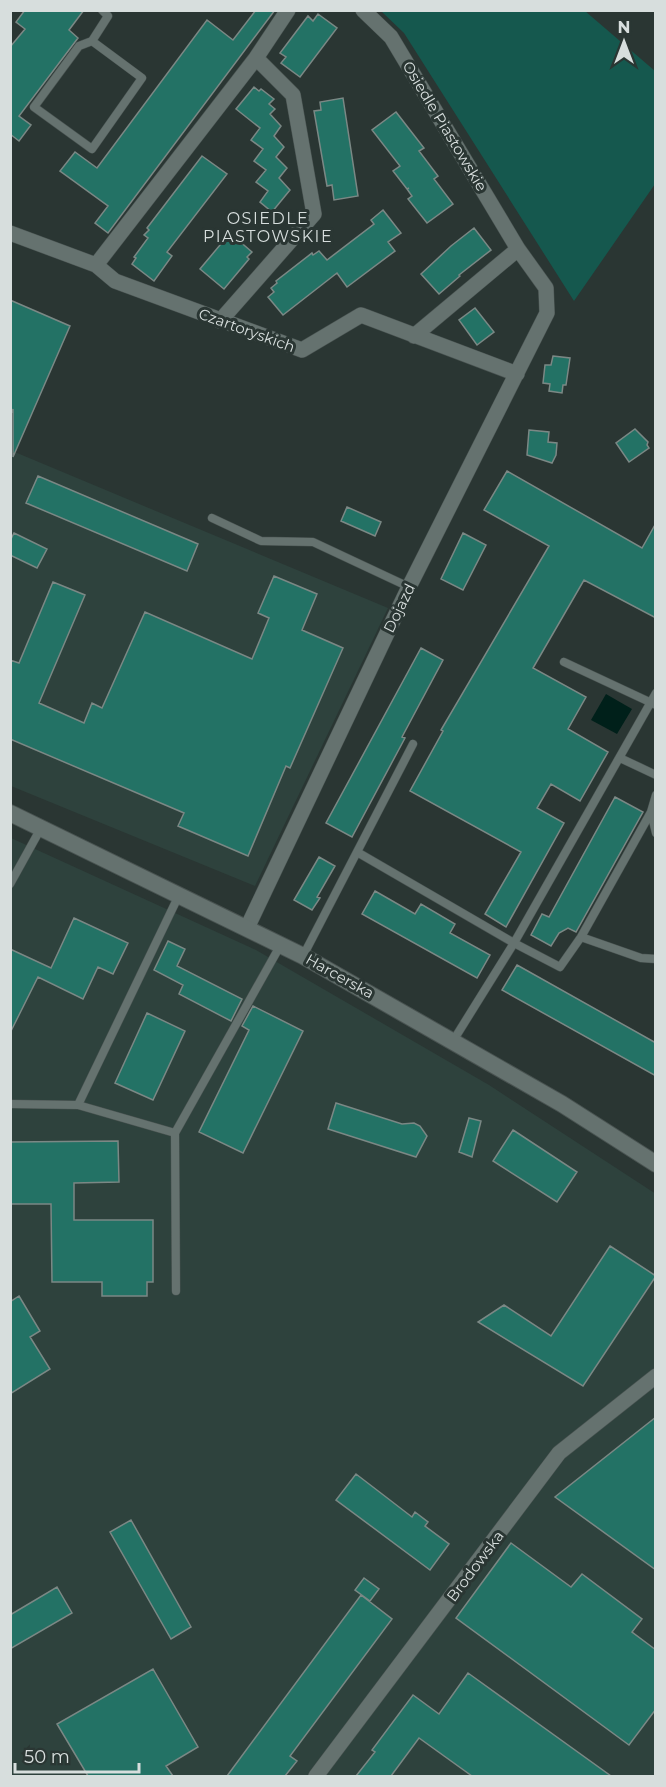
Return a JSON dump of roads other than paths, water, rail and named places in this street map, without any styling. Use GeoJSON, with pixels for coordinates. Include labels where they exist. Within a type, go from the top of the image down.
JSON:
{"type":"FeatureCollection","features":[{"type":"Feature","properties":{"kind":"street"},"geometry":{"type":"LineString","coordinates":[[96,266],[256,58],[288,10]]}},
{"type":"Feature","properties":{"kind":"street","name":"Osiedle Piastowskie"},"geometry":{"type":"LineString","coordinates":[[363,10],[391,37],[518,249],[546,288]]}},
{"type":"Feature","properties":{"kind":"street"},"geometry":{"type":"LineString","coordinates":[[220,321],[314,214],[293,95],[256,58]]}},
{"type":"Feature","properties":{"kind":"street","name":"Czartoryskich"},"geometry":{"type":"LineString","coordinates":[[10,233],[96,266],[115,281],[302,350],[361,315],[517,374]]}},
{"type":"Feature","properties":{"kind":"street"},"geometry":{"type":"LineString","coordinates":[[414,336],[518,249]]}},
{"type":"Feature","properties":{"kind":"street","name":"Dojazd"},"geometry":{"type":"LineString","coordinates":[[247,928],[409,587],[547,313],[546,288]]}},
{"type":"Feature","properties":{"kind":"street","name":"Harcerska"},"geometry":{"type":"LineString","coordinates":[[10,813],[281,944],[561,1104],[656,1164]]}},
{"type":"Feature","properties":{"kind":"street","name":"Brodowska"},"geometry":{"type":"LineString","coordinates":[[316,1776],[559,1453],[656,1376]]}},
{"type":"Feature","properties":{"kind":"lane"},"geometry":{"type":"LineString","coordinates":[[92,41],[142,78],[92,149],[34,107],[79,46],[92,41],[108,15],[102,10]]}},
{"type":"Feature","properties":{"kind":"lane"},"geometry":{"type":"LineString","coordinates":[[212,518],[261,541],[313,542],[409,587]]}},
{"type":"Feature","properties":{"kind":"lane"},"geometry":{"type":"LineString","coordinates":[[564,662],[653,704]]}},
{"type":"Feature","properties":{"kind":"lane"},"geometry":{"type":"LineString","coordinates":[[453,1041],[514,943],[653,704],[656,693]]}},
{"type":"Feature","properties":{"kind":"lane"},"geometry":{"type":"LineString","coordinates":[[303,956],[414,744]]}},
{"type":"Feature","properties":{"kind":"lane"},"geometry":{"type":"LineString","coordinates":[[620,758],[656,775]]}},
{"type":"Feature","properties":{"kind":"lane"},"geometry":{"type":"LineString","coordinates":[[357,852],[560,967],[581,937],[651,812],[656,795]]}},
{"type":"Feature","properties":{"kind":"lane"},"geometry":{"type":"LineString","coordinates":[[651,812],[656,833]]}},
{"type":"Feature","properties":{"kind":"lane"},"geometry":{"type":"LineString","coordinates":[[10,884],[42,827]]}},
{"type":"Feature","properties":{"kind":"lane"},"geometry":{"type":"LineString","coordinates":[[78,1105],[179,894]]}},
{"type":"Feature","properties":{"kind":"lane"},"geometry":{"type":"LineString","coordinates":[[581,937],[641,958],[656,959]]}},
{"type":"Feature","properties":{"kind":"lane"},"geometry":{"type":"LineString","coordinates":[[176,1291],[175,1133],[281,944]]}},
{"type":"Feature","properties":{"kind":"lane"},"geometry":{"type":"LineString","coordinates":[[10,1104],[78,1105],[175,1133]]}},
{"type":"Feature","properties":{"kind":"district","name":"OSIEDLE PIASTOWSKIE"},"geometry":{"type":"Point","coordinates":[268,227]}}]}
